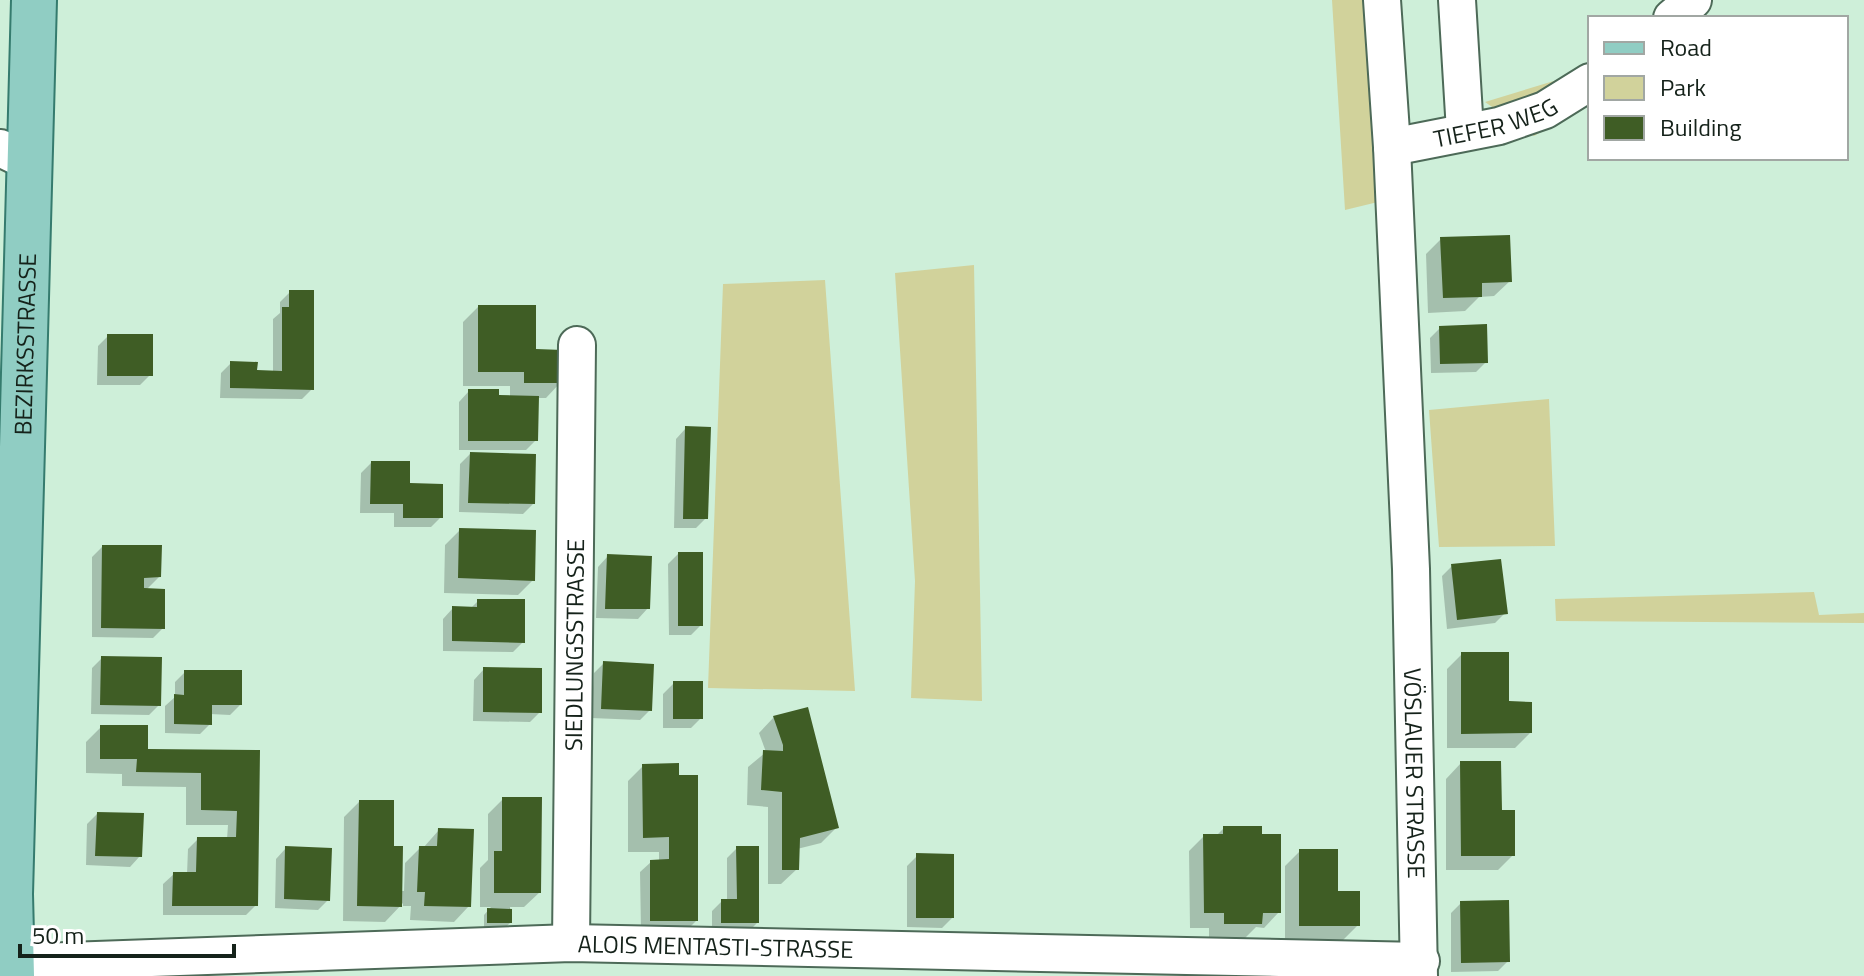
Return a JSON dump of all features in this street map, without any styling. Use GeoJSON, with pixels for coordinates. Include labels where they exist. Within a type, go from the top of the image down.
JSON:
{"type":"FeatureCollection","features":[{"type":"Feature","properties":{"kind":"main road","name":"BEZIRKSSTRASSE"},"geometry":{"type":"LineString","coordinates":[[12,969],[14,155],[34,0]]}},
{"type":"Feature","properties":{"kind":"street","name":"VÖSLAUER STRASSE"},"geometry":{"type":"LineString","coordinates":[[1382,0],[1392,147],[1411,569],[1420,968]]}},
{"type":"Feature","properties":{"kind":"street"},"geometry":{"type":"LineString","coordinates":[[1457,0],[1465,131]]}},
{"type":"Feature","properties":{"kind":"street"},"geometry":{"type":"LineString","coordinates":[[1674,16],[1693,0]]}},
{"type":"Feature","properties":{"kind":"street","name":"TIEFER WEG"},"geometry":{"type":"LineString","coordinates":[[1392,147],[1499,126],[1545,110],[1588,83]]}},
{"type":"Feature","properties":{"kind":"street","name":"SIEDLUNGSSTRASSE"},"geometry":{"type":"LineString","coordinates":[[571,943],[577,345]]}},
{"type":"Feature","properties":{"kind":"street","name":"ALOIS MENTASTI-STRASSE"},"geometry":{"type":"LineString","coordinates":[[12,969],[450,962],[571,943],[1420,968]]}},
{"type":"Feature","properties":{"kind":"green space"},"geometry":{"type":"Polygon","coordinates":[[[1332,0],[1367,0],[1382,201],[1345,210],[1332,0]]]}},
{"type":"Feature","properties":{"kind":"green space"},"geometry":{"type":"Polygon","coordinates":[[[1588,71],[1588,105],[1534,136],[1485,102],[1588,71]]]}},
{"type":"Feature","properties":{"kind":"green space"},"geometry":{"type":"Polygon","coordinates":[[[974,265],[982,701],[911,698],[915,581],[895,273],[974,265]]]}},
{"type":"Feature","properties":{"kind":"green space"},"geometry":{"type":"Polygon","coordinates":[[[825,280],[855,691],[708,688],[723,284],[825,280]]]}},
{"type":"Feature","properties":{"kind":"green space"},"geometry":{"type":"Polygon","coordinates":[[[1549,399],[1555,546],[1439,547],[1429,410],[1549,399]]]}},
{"type":"Feature","properties":{"kind":"green space"},"geometry":{"type":"Polygon","coordinates":[[[1814,592],[1819,615],[1864,613],[1864,623],[1556,621],[1555,599],[1814,592]]]}},
{"type":"Feature","properties":{"kind":"building"},"geometry":{"type":"Polygon","coordinates":[[[1510,235],[1512,282],[1482,283],[1482,297],[1443,298],[1440,237],[1510,235]]]}},
{"type":"Feature","properties":{"kind":"building"},"geometry":{"type":"Polygon","coordinates":[[[289,290],[314,290],[314,390],[230,388],[230,361],[258,362],[257,370],[282,371],[282,307],[289,307],[289,290]]]}},
{"type":"Feature","properties":{"kind":"building"},"geometry":{"type":"Polygon","coordinates":[[[478,305],[536,305],[536,349],[563,350],[563,383],[524,383],[524,372],[478,372],[478,305]]]}},
{"type":"Feature","properties":{"kind":"building"},"geometry":{"type":"Polygon","coordinates":[[[1487,324],[1488,363],[1440,364],[1439,326],[1487,324]]]}},
{"type":"Feature","properties":{"kind":"building"},"geometry":{"type":"Polygon","coordinates":[[[107,334],[153,334],[153,376],[107,376],[107,334]]]}},
{"type":"Feature","properties":{"kind":"building"},"geometry":{"type":"Polygon","coordinates":[[[468,389],[499,389],[499,395],[539,396],[538,441],[468,441],[468,389]]]}},
{"type":"Feature","properties":{"kind":"building"},"geometry":{"type":"Polygon","coordinates":[[[685,426],[711,427],[708,519],[683,519],[685,426]]]}},
{"type":"Feature","properties":{"kind":"building"},"geometry":{"type":"Polygon","coordinates":[[[470,452],[536,454],[535,504],[468,503],[470,452]]]}},
{"type":"Feature","properties":{"kind":"building"},"geometry":{"type":"Polygon","coordinates":[[[371,461],[410,461],[410,483],[443,484],[443,518],[403,518],[403,504],[370,504],[371,461]]]}},
{"type":"Feature","properties":{"kind":"building"},"geometry":{"type":"Polygon","coordinates":[[[459,528],[536,530],[535,581],[458,578],[459,528]]]}},
{"type":"Feature","properties":{"kind":"building"},"geometry":{"type":"Polygon","coordinates":[[[102,545],[162,545],[161,577],[144,578],[144,588],[165,589],[165,629],[101,628],[102,545]]]}},
{"type":"Feature","properties":{"kind":"building"},"geometry":{"type":"Polygon","coordinates":[[[678,552],[703,552],[703,626],[678,626],[678,552]]]}},
{"type":"Feature","properties":{"kind":"building"},"geometry":{"type":"Polygon","coordinates":[[[607,554],[652,556],[650,609],[605,609],[607,554]]]}},
{"type":"Feature","properties":{"kind":"building"},"geometry":{"type":"Polygon","coordinates":[[[1501,559],[1508,614],[1457,620],[1451,564],[1501,559]]]}},
{"type":"Feature","properties":{"kind":"building"},"geometry":{"type":"Polygon","coordinates":[[[477,599],[525,599],[525,643],[452,641],[452,606],[477,607],[477,599]]]}},
{"type":"Feature","properties":{"kind":"building"},"geometry":{"type":"Polygon","coordinates":[[[1461,652],[1509,652],[1509,701],[1532,702],[1532,733],[1461,734],[1461,652]]]}},
{"type":"Feature","properties":{"kind":"building"},"geometry":{"type":"Polygon","coordinates":[[[101,656],[162,657],[161,706],[100,705],[101,656]]]}},
{"type":"Feature","properties":{"kind":"building"},"geometry":{"type":"Polygon","coordinates":[[[603,661],[654,664],[652,711],[601,709],[603,661]]]}},
{"type":"Feature","properties":{"kind":"building"},"geometry":{"type":"Polygon","coordinates":[[[483,667],[542,668],[542,713],[483,712],[483,667]]]}},
{"type":"Feature","properties":{"kind":"building"},"geometry":{"type":"Polygon","coordinates":[[[184,670],[242,670],[242,705],[212,705],[212,725],[174,724],[174,694],[184,695],[184,670]]]}},
{"type":"Feature","properties":{"kind":"building"},"geometry":{"type":"Polygon","coordinates":[[[673,681],[703,681],[703,719],[673,719],[673,681]]]}},
{"type":"Feature","properties":{"kind":"building"},"geometry":{"type":"Polygon","coordinates":[[[808,707],[839,828],[800,838],[799,870],[782,870],[782,792],[761,790],[763,750],[783,751],[773,716],[808,707]]]}},
{"type":"Feature","properties":{"kind":"building"},"geometry":{"type":"Polygon","coordinates":[[[100,725],[148,725],[148,749],[260,750],[258,906],[172,906],[173,872],[196,872],[197,837],[236,837],[237,811],[201,810],[201,773],[136,772],[137,759],[100,759],[100,725]]]}},
{"type":"Feature","properties":{"kind":"building"},"geometry":{"type":"Polygon","coordinates":[[[1460,761],[1501,761],[1502,810],[1515,810],[1515,856],[1461,856],[1460,761]]]}},
{"type":"Feature","properties":{"kind":"building"},"geometry":{"type":"Polygon","coordinates":[[[679,763],[679,775],[698,775],[698,921],[650,921],[650,860],[669,859],[669,837],[643,838],[642,764],[679,763]]]}},
{"type":"Feature","properties":{"kind":"building"},"geometry":{"type":"Polygon","coordinates":[[[502,797],[542,797],[541,893],[494,893],[494,851],[502,851],[502,797]]]}},
{"type":"Feature","properties":{"kind":"building"},"geometry":{"type":"Polygon","coordinates":[[[359,800],[394,800],[394,846],[403,846],[402,907],[357,906],[359,800]]]}},
{"type":"Feature","properties":{"kind":"building"},"geometry":{"type":"Polygon","coordinates":[[[97,812],[144,813],[142,857],[95,856],[97,812]]]}},
{"type":"Feature","properties":{"kind":"building"},"geometry":{"type":"Polygon","coordinates":[[[1223,826],[1262,826],[1262,834],[1281,834],[1281,913],[1263,913],[1262,924],[1224,924],[1224,913],[1204,913],[1203,834],[1223,834],[1223,826]]]}},
{"type":"Feature","properties":{"kind":"building"},"geometry":{"type":"Polygon","coordinates":[[[438,828],[474,829],[471,907],[424,906],[425,892],[417,892],[419,846],[437,846],[438,828]]]}},
{"type":"Feature","properties":{"kind":"building"},"geometry":{"type":"Polygon","coordinates":[[[285,846],[332,848],[330,901],[284,899],[285,846]]]}},
{"type":"Feature","properties":{"kind":"building"},"geometry":{"type":"Polygon","coordinates":[[[736,846],[759,846],[759,923],[721,923],[721,899],[737,899],[736,846]]]}},
{"type":"Feature","properties":{"kind":"building"},"geometry":{"type":"Polygon","coordinates":[[[1299,849],[1338,849],[1338,891],[1360,891],[1360,926],[1299,926],[1299,849]]]}},
{"type":"Feature","properties":{"kind":"building"},"geometry":{"type":"Polygon","coordinates":[[[916,853],[954,854],[954,918],[916,918],[916,853]]]}},
{"type":"Feature","properties":{"kind":"building"},"geometry":{"type":"Polygon","coordinates":[[[1509,900],[1510,962],[1461,963],[1460,901],[1509,900]]]}},
{"type":"Feature","properties":{"kind":"building"},"geometry":{"type":"Polygon","coordinates":[[[487,908],[512,909],[512,923],[487,923],[487,908]]]}}]}
